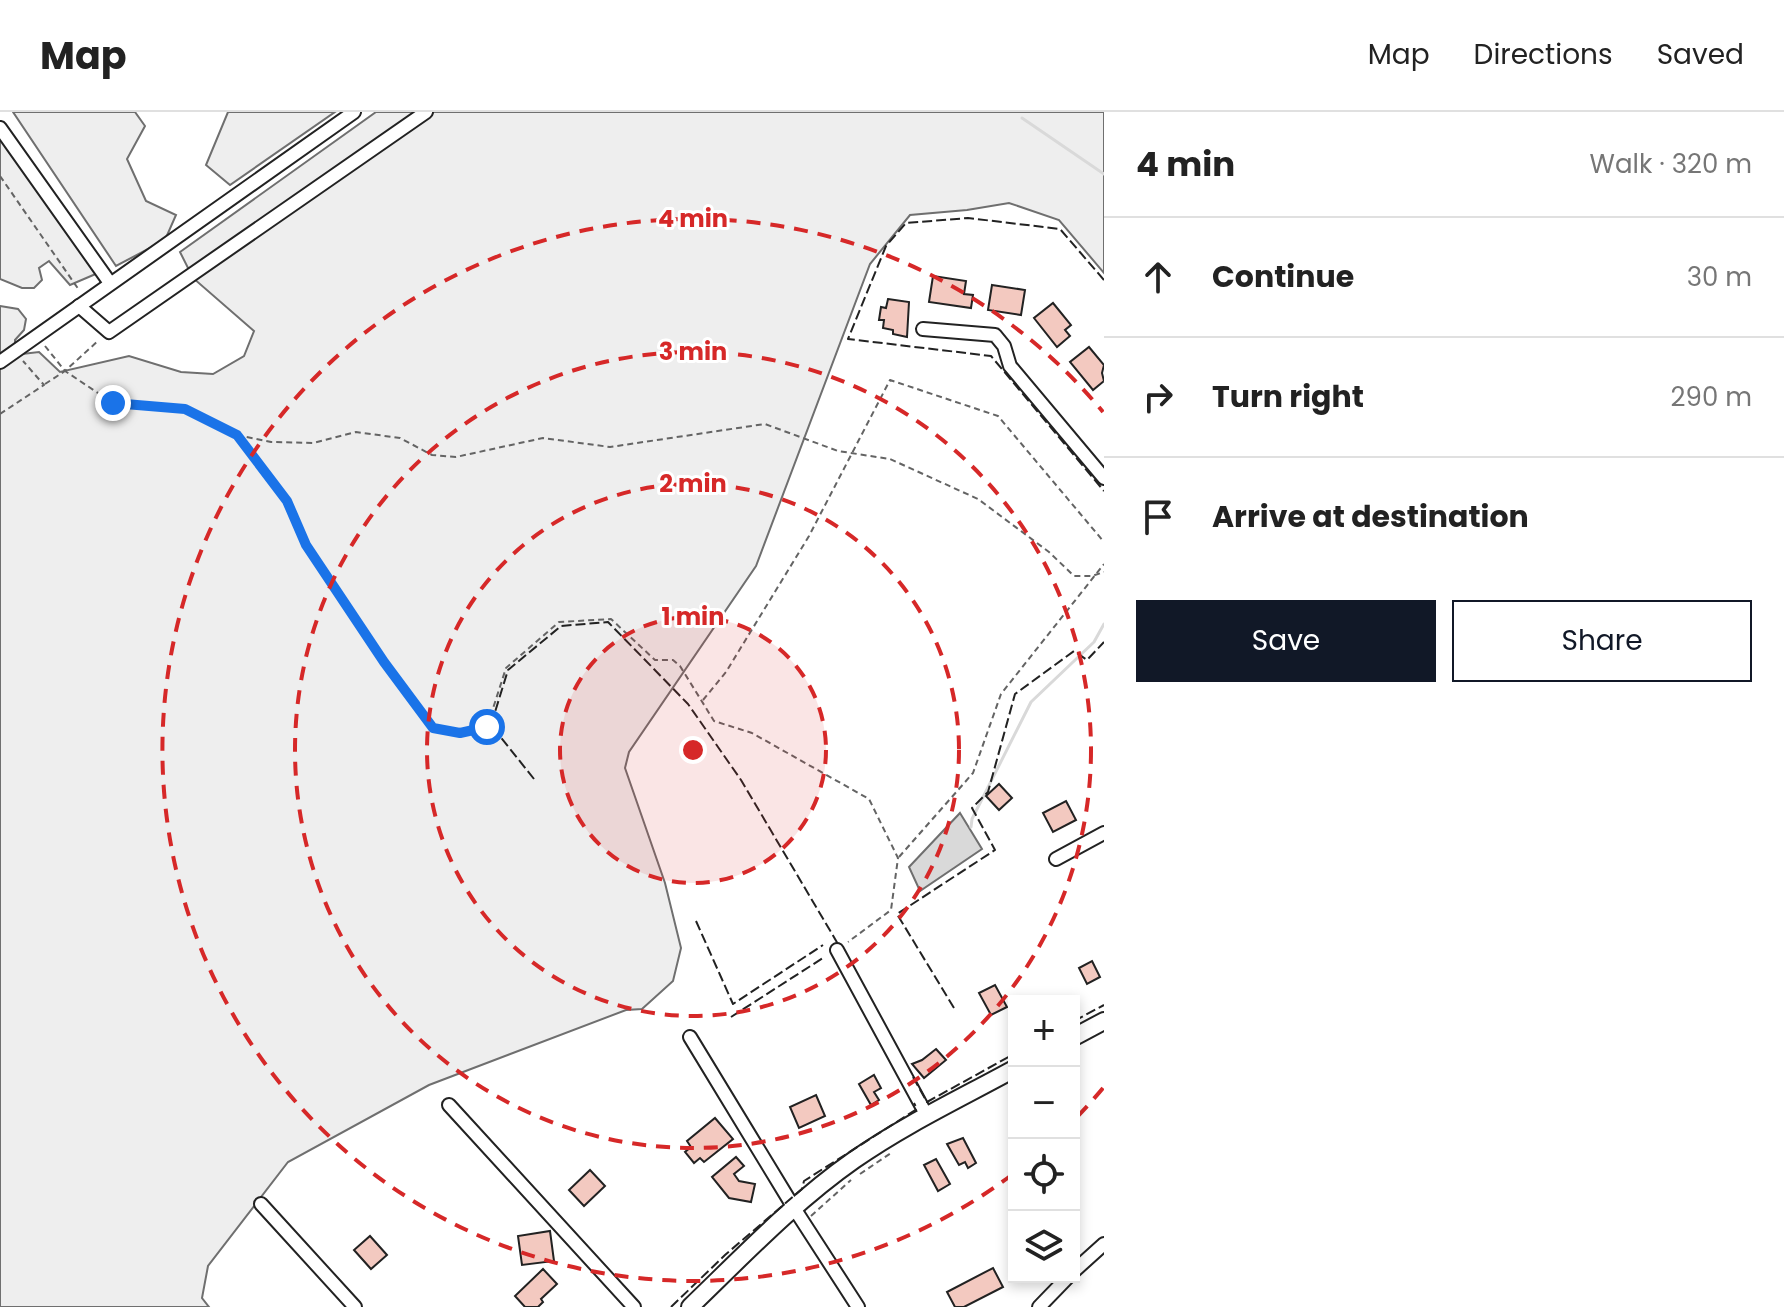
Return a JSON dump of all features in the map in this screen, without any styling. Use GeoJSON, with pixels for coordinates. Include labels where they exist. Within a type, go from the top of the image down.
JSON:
{"type":"FeatureCollection","features":[{"type":"Feature","properties":{"kind":"main road"},"geometry":{"type":"LineString","coordinates":[[1080,1034],[1104,1021]]}},
{"type":"Feature","properties":{"kind":"main road"},"geometry":{"type":"LineString","coordinates":[[690,1307],[794,1208],[855,1160],[1008,1072]]}},
{"type":"Feature","properties":{"kind":"street"},"geometry":{"type":"LineString","coordinates":[[0,362],[354,112]]}},
{"type":"Feature","properties":{"kind":"street"},"geometry":{"type":"LineString","coordinates":[[82,303],[109,332],[426,112]]}},
{"type":"Feature","properties":{"kind":"street"},"geometry":{"type":"LineString","coordinates":[[0,128],[110,283]]}},
{"type":"Feature","properties":{"kind":"street"},"geometry":{"type":"LineString","coordinates":[[923,329],[995,335],[1000,339],[1010,366],[1104,478]]}},
{"type":"Feature","properties":{"kind":"street"},"geometry":{"type":"LineString","coordinates":[[1056,859],[1104,833]]}},
{"type":"Feature","properties":{"kind":"street"},"geometry":{"type":"LineString","coordinates":[[837,950],[927,1116]]}},
{"type":"Feature","properties":{"kind":"street"},"geometry":{"type":"LineString","coordinates":[[690,1037],[858,1307]]}},
{"type":"Feature","properties":{"kind":"street"},"geometry":{"type":"LineString","coordinates":[[449,1105],[634,1307]]}},
{"type":"Feature","properties":{"kind":"street"},"geometry":{"type":"LineString","coordinates":[[261,1204],[355,1307]]}},
{"type":"Feature","properties":{"kind":"street"},"geometry":{"type":"LineString","coordinates":[[1080,1266],[1104,1244]]}},
{"type":"Feature","properties":{"kind":"street"},"geometry":{"type":"LineString","coordinates":[[1039,1307],[1062,1283]]}},
{"type":"Feature","properties":{"kind":"path"},"geometry":{"type":"LineString","coordinates":[[0,176],[82,303]]}},
{"type":"Feature","properties":{"kind":"path"},"geometry":{"type":"LineString","coordinates":[[0,414],[65,371],[109,332]]}},
{"type":"Feature","properties":{"kind":"path"},"geometry":{"type":"LineString","coordinates":[[37,336],[65,371],[113,403],[185,409],[237,435],[271,442],[313,443],[356,432],[400,438],[432,455],[456,457],[543,438],[610,447],[765,424],[838,451],[890,459],[978,499],[1049,552],[1074,576],[1104,572]]}},
{"type":"Feature","properties":{"kind":"path"},"geometry":{"type":"LineString","coordinates":[[15,351],[44,385]]}},
{"type":"Feature","properties":{"kind":"path"},"geometry":{"type":"LineString","coordinates":[[702,701],[726,672],[809,536],[890,380],[998,416],[1104,542]]}},
{"type":"Feature","properties":{"kind":"path"},"geometry":{"type":"LineString","coordinates":[[237,435],[287,501],[306,545],[384,662],[433,728],[460,733],[487,727],[506,668],[559,622],[611,619],[655,660],[673,660],[714,721],[764,740],[869,799],[898,858]]}},
{"type":"Feature","properties":{"kind":"path"},"geometry":{"type":"LineString","coordinates":[[837,950],[891,910],[898,858],[973,773],[1001,694],[1104,564]]}},
{"type":"Feature","properties":{"kind":"path"},"geometry":{"type":"LineString","coordinates":[[805,1222],[854,1177],[899,1148]]}},
{"type":"Feature","properties":{"kind":"shaded area"},"geometry":{"type":"Polygon","coordinates":[[[13,112],[135,112],[145,126],[127,159],[146,201],[176,215],[165,240],[116,266],[13,112]]]}},
{"type":"Feature","properties":{"kind":"shaded area"},"geometry":{"type":"Polygon","coordinates":[[[228,112],[335,112],[230,185],[206,165],[228,112]]]}},
{"type":"Feature","properties":{"kind":"shaded area"},"geometry":{"type":"Polygon","coordinates":[[[376,112],[1104,112],[1104,273],[1059,220],[1009,203],[910,215],[870,264],[756,566],[629,752],[625,768],[665,883],[681,948],[673,981],[642,1009],[626,1010],[429,1085],[288,1162],[208,1266],[202,1298],[209,1307],[0,1307],[0,366],[22,354],[39,352],[60,372],[129,356],[181,372],[213,374],[244,356],[254,331],[193,278],[180,252],[376,112]]]}},
{"type":"Feature","properties":{"kind":"shaded area"},"geometry":{"type":"Polygon","coordinates":[[[0,135],[98,273],[70,285],[49,261],[39,268],[42,280],[34,288],[22,288],[0,279],[0,135]]]}},
{"type":"Feature","properties":{"kind":"shaded area"},"geometry":{"type":"Polygon","coordinates":[[[0,306],[18,309],[26,319],[24,330],[15,340],[15,351],[0,365],[0,306]]]}},
{"type":"Feature","properties":{"kind":"shaded area"},"geometry":{"type":"Polygon","coordinates":[[[960,813],[982,849],[920,891],[909,867],[960,813]]]}},
{"type":"Feature","properties":{"kind":"building"},"geometry":{"type":"Polygon","coordinates":[[[933,276],[966,281],[964,294],[973,295],[971,308],[929,302],[933,276]]]}},
{"type":"Feature","properties":{"kind":"building"},"geometry":{"type":"Polygon","coordinates":[[[992,285],[1025,290],[1021,315],[988,310],[992,285]]]}},
{"type":"Feature","properties":{"kind":"building"},"geometry":{"type":"Polygon","coordinates":[[[888,299],[909,302],[907,337],[883,328],[884,320],[879,320],[881,307],[886,308],[888,299]]]}},
{"type":"Feature","properties":{"kind":"building"},"geometry":{"type":"Polygon","coordinates":[[[1053,303],[1071,325],[1065,330],[1070,336],[1057,347],[1034,318],[1053,303]]]}},
{"type":"Feature","properties":{"kind":"building"},"geometry":{"type":"Polygon","coordinates":[[[1089,347],[1104,365],[1104,381],[1093,390],[1070,362],[1089,347]]]}},
{"type":"Feature","properties":{"kind":"building"},"geometry":{"type":"Polygon","coordinates":[[[999,784],[1012,798],[999,810],[986,796],[999,784]]]}},
{"type":"Feature","properties":{"kind":"building"},"geometry":{"type":"Polygon","coordinates":[[[1066,801],[1076,820],[1053,832],[1043,813],[1066,801]]]}},
{"type":"Feature","properties":{"kind":"building"},"geometry":{"type":"Polygon","coordinates":[[[1092,961],[1100,977],[1087,984],[1079,968],[1092,961]]]}},
{"type":"Feature","properties":{"kind":"building"},"geometry":{"type":"Polygon","coordinates":[[[995,985],[1007,1007],[991,1015],[979,993],[995,985]]]}},
{"type":"Feature","properties":{"kind":"building"},"geometry":{"type":"Polygon","coordinates":[[[936,1049],[946,1060],[924,1078],[912,1064],[936,1049]]]}},
{"type":"Feature","properties":{"kind":"building"},"geometry":{"type":"Polygon","coordinates":[[[874,1075],[881,1088],[874,1092],[879,1100],[871,1105],[859,1084],[874,1075]]]}},
{"type":"Feature","properties":{"kind":"building"},"geometry":{"type":"Polygon","coordinates":[[[816,1095],[825,1116],[799,1128],[790,1107],[816,1095]]]}},
{"type":"Feature","properties":{"kind":"building"},"geometry":{"type":"Polygon","coordinates":[[[715,1118],[733,1139],[704,1162],[700,1158],[694,1163],[685,1152],[691,1147],[687,1141],[715,1118]]]}},
{"type":"Feature","properties":{"kind":"building"},"geometry":{"type":"Polygon","coordinates":[[[963,1138],[976,1163],[968,1168],[965,1162],[959,1165],[947,1144],[963,1138]]]}},
{"type":"Feature","properties":{"kind":"building"},"geometry":{"type":"Polygon","coordinates":[[[736,1157],[744,1166],[734,1174],[739,1181],[755,1184],[751,1202],[729,1198],[712,1177],[736,1157]]]}},
{"type":"Feature","properties":{"kind":"building"},"geometry":{"type":"Polygon","coordinates":[[[936,1159],[950,1184],[938,1191],[924,1165],[936,1159]]]}},
{"type":"Feature","properties":{"kind":"building"},"geometry":{"type":"Polygon","coordinates":[[[590,1170],[605,1186],[584,1206],[569,1190],[590,1170]]]}},
{"type":"Feature","properties":{"kind":"building"},"geometry":{"type":"Polygon","coordinates":[[[550,1231],[554,1261],[522,1265],[518,1236],[550,1231]]]}},
{"type":"Feature","properties":{"kind":"building"},"geometry":{"type":"Polygon","coordinates":[[[370,1236],[387,1255],[371,1269],[354,1250],[370,1236]]]}},
{"type":"Feature","properties":{"kind":"building"},"geometry":{"type":"Polygon","coordinates":[[[993,1268],[1003,1287],[964,1307],[955,1307],[947,1292],[993,1268]]]}},
{"type":"Feature","properties":{"kind":"building"},"geometry":{"type":"Polygon","coordinates":[[[543,1269],[557,1284],[541,1299],[543,1302],[538,1307],[525,1307],[515,1296],[543,1269]]]}},
{"type":"Feature","properties":{"kind":"waterway"},"geometry":{"type":"LineString","coordinates":[[1022,118],[1104,174]]}},
{"type":"Feature","properties":{"kind":"waterway"},"geometry":{"type":"LineString","coordinates":[[971,827],[972,819],[1031,702],[1094,642],[1104,624]]}},
{"type":"Feature","properties":{"kind":"fence"},"geometry":{"type":"LineString","coordinates":[[1104,280],[1060,229],[968,218],[906,223],[886,246],[848,339],[991,356],[1104,491]]}},
{"type":"Feature","properties":{"kind":"fence"},"geometry":{"type":"LineString","coordinates":[[534,779],[491,725],[508,670],[561,626],[608,622],[688,704],[741,780],[838,944]]}},
{"type":"Feature","properties":{"kind":"fence"},"geometry":{"type":"LineString","coordinates":[[954,1008],[897,914],[995,850],[972,808],[988,792],[1015,694],[1074,651],[1087,660],[1104,642]]}},
{"type":"Feature","properties":{"kind":"fence"},"geometry":{"type":"LineString","coordinates":[[696,921],[733,1004],[823,945]]}},
{"type":"Feature","properties":{"kind":"fence"},"geometry":{"type":"LineString","coordinates":[[731,1017],[823,958]]}},
{"type":"Feature","properties":{"kind":"fence"},"geometry":{"type":"LineString","coordinates":[[1080,1018],[1104,1005]]}},
{"type":"Feature","properties":{"kind":"fence"},"geometry":{"type":"LineString","coordinates":[[913,1077],[927,1102],[1008,1057]]}},
{"type":"Feature","properties":{"kind":"fence"},"geometry":{"type":"LineString","coordinates":[[671,1307],[725,1255],[802,1189],[804,1181],[917,1109],[914,1103]]}},
{"type":"Feature","properties":{"kind":"route"},"geometry":{"type":"LineString","coordinates":[[113,403],[185,409],[237,435],[287,501],[306,545],[384,662],[433,728],[460,733],[487,727]]}}]}
